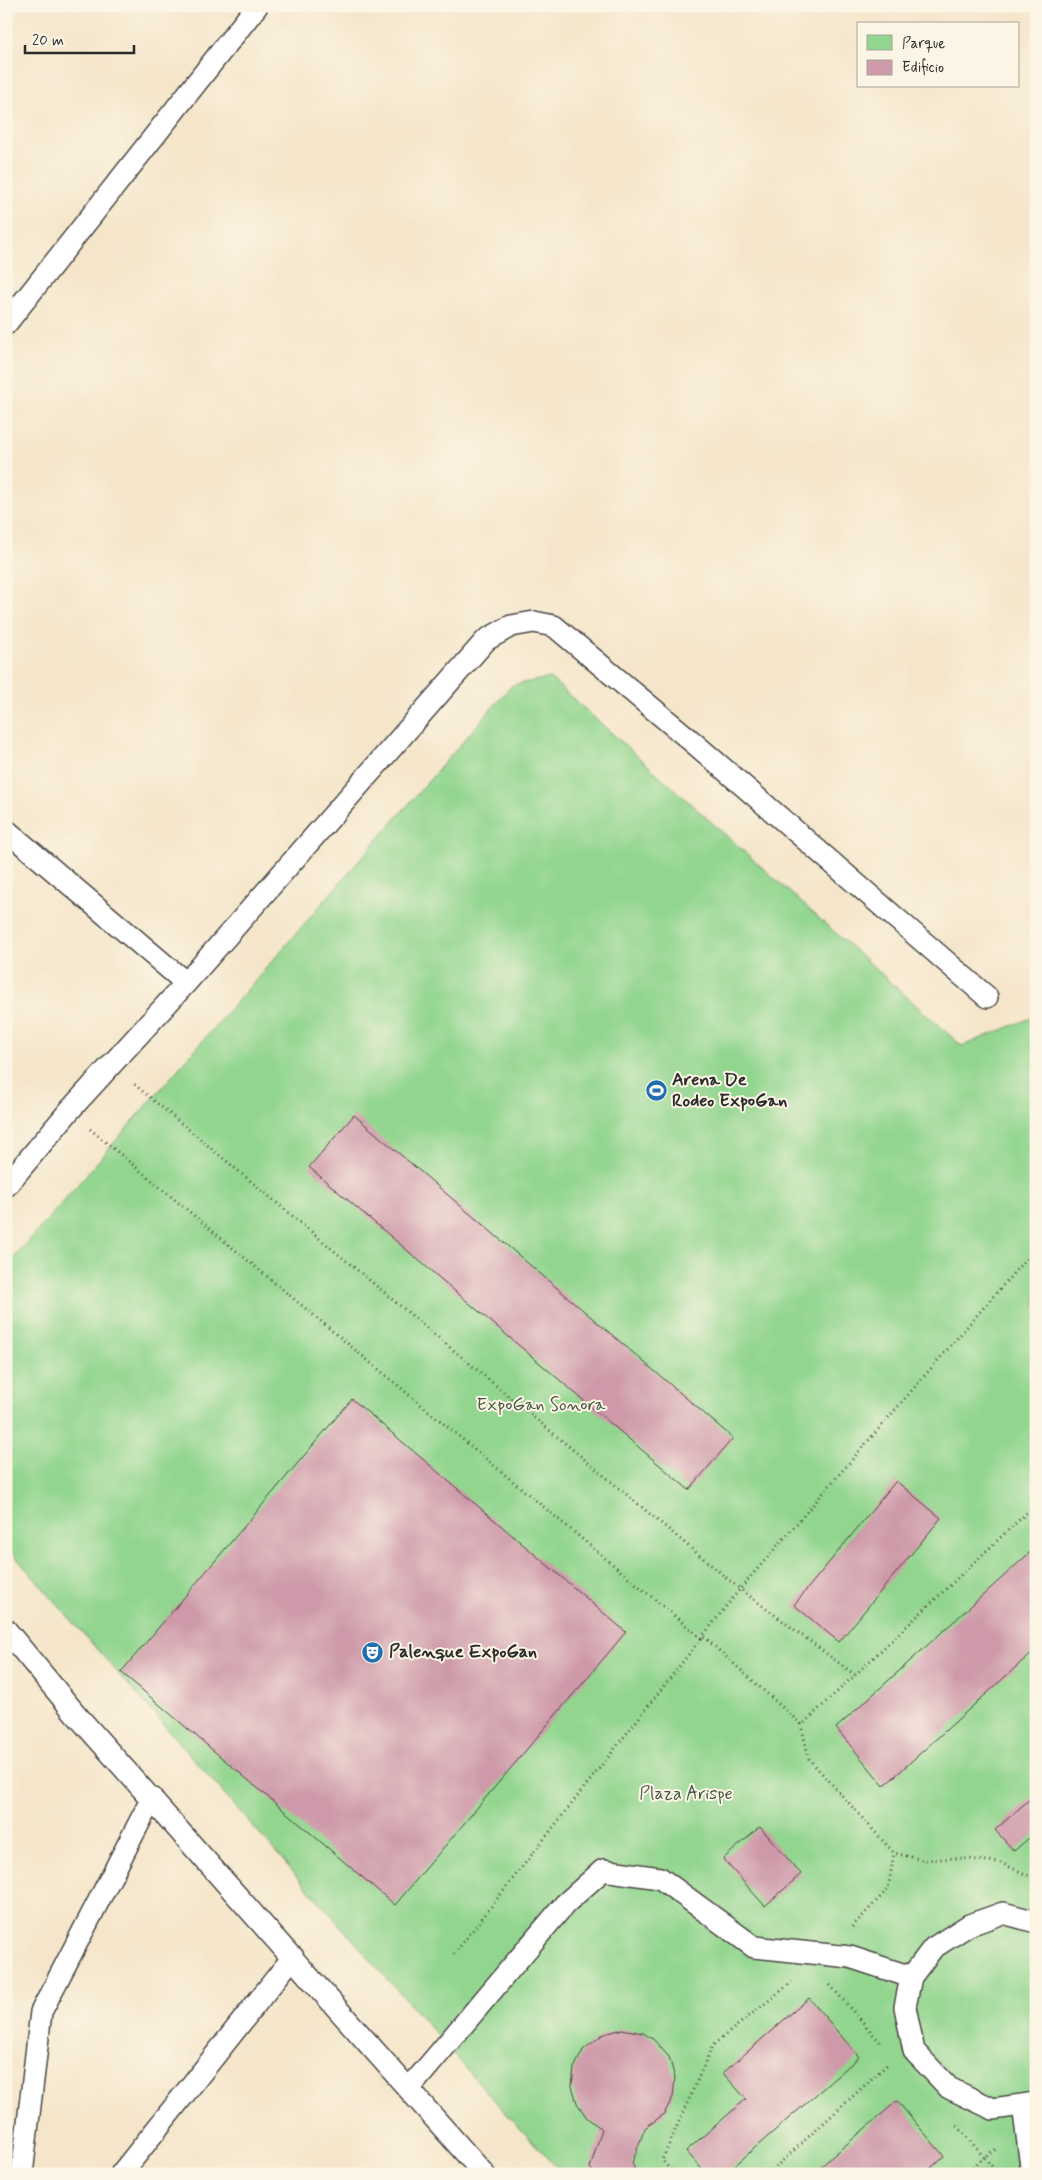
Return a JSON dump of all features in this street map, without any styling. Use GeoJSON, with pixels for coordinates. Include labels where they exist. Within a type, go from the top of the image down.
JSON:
{"type":"FeatureCollection","features":[{"type":"Feature","properties":{"kind":"lane"},"geometry":{"type":"LineString","coordinates":[[6,324],[257,6]]}},
{"type":"Feature","properties":{"kind":"lane"},"geometry":{"type":"LineString","coordinates":[[6,1186],[69,1111],[186,983],[486,640],[511,626],[534,622],[554,626],[695,744],[987,997]]}},
{"type":"Feature","properties":{"kind":"lane"},"geometry":{"type":"LineString","coordinates":[[6,830],[186,983]]}},
{"type":"Feature","properties":{"kind":"lane"},"geometry":{"type":"LineString","coordinates":[[6,1630],[74,1712],[484,2174]]}},
{"type":"Feature","properties":{"kind":"lane"},"geometry":{"type":"LineString","coordinates":[[22,2174],[41,2012],[152,1798]]}},
{"type":"Feature","properties":{"kind":"lane"},"geometry":{"type":"LineString","coordinates":[[409,2089],[565,1904],[603,1870],[660,1878],[754,1947],[819,1960],[850,1957],[910,1977]]}},
{"type":"Feature","properties":{"kind":"lane"},"geometry":{"type":"LineString","coordinates":[[1032,2174],[1029,2104],[993,2108],[949,2088],[914,2051],[905,2007],[910,1977],[933,1948],[969,1925],[1003,1913],[1036,1922]]}},
{"type":"Feature","properties":{"kind":"lane"},"geometry":{"type":"LineString","coordinates":[[121,2174],[293,1957]]}},
{"type":"Feature","properties":{"kind":"path"},"geometry":{"type":"LineString","coordinates":[[112,1065],[740,1590],[855,1675]]}},
{"type":"Feature","properties":{"kind":"path"},"geometry":{"type":"LineString","coordinates":[[69,1111],[701,1638],[703,1636],[801,1724],[809,1758],[894,1853],[923,1860],[958,1858],[999,1862],[1036,1879]]}},
{"type":"Feature","properties":{"kind":"path"},"geometry":{"type":"LineString","coordinates":[[454,1954],[740,1590],[1036,1247]]}},
{"type":"Feature","properties":{"kind":"path"},"geometry":{"type":"LineString","coordinates":[[801,1724],[1036,1504]]}},
{"type":"Feature","properties":{"kind":"path"},"geometry":{"type":"LineString","coordinates":[[674,2174],[662,2160],[713,2045],[819,1960],[888,1889],[894,1853]]}},
{"type":"Feature","properties":{"kind":"path"},"geometry":{"type":"LineString","coordinates":[[819,1960],[882,2044]]}},
{"type":"Feature","properties":{"kind":"path"},"geometry":{"type":"LineString","coordinates":[[768,2174],[894,2058]]}},
{"type":"Feature","properties":{"kind":"path"},"geometry":{"type":"LineString","coordinates":[[952,2122],[998,2174]]}},
{"type":"Feature","properties":{"kind":"path"},"geometry":{"type":"LineString","coordinates":[[965,2174],[984,2157]]}},
{"type":"Feature","properties":{"kind":"green space","name":"ExpoGan Sonora"},"geometry":{"type":"Polygon","coordinates":[[[550,678],[962,1046],[1036,1016],[1036,2174],[563,2174],[503,2110],[6,1546],[6,1267],[512,685],[550,678]]]}},
{"type":"Feature","properties":{"kind":"building"},"geometry":{"type":"Polygon","coordinates":[[[354,1115],[733,1438],[689,1490],[309,1167],[354,1115]]]}},
{"type":"Feature","properties":{"kind":"building","name":"Palenque ExpoGan"},"geometry":{"type":"Polygon","coordinates":[[[352,1399],[626,1632],[395,1905],[121,1672],[352,1399]]]}},
{"type":"Feature","properties":{"kind":"building"},"geometry":{"type":"Polygon","coordinates":[[[896,1481],[941,1518],[839,1642],[794,1605],[896,1481]]]}},
{"type":"Feature","properties":{"kind":"building"},"geometry":{"type":"Polygon","coordinates":[[[1036,1547],[1036,1649],[884,1786],[836,1728],[1036,1547]]]}},
{"type":"Feature","properties":{"kind":"building"},"geometry":{"type":"Polygon","coordinates":[[[1032,1797],[1036,1801],[1036,1832],[1014,1851],[995,1830],[1032,1797]]]}},
{"type":"Feature","properties":{"kind":"building"},"geometry":{"type":"Polygon","coordinates":[[[760,1827],[801,1874],[765,1906],[723,1859],[760,1827]]]}},
{"type":"Feature","properties":{"kind":"building"},"geometry":{"type":"Polygon","coordinates":[[[809,1998],[859,2057],[725,2174],[706,2174],[686,2151],[746,2099],[723,2073],[809,1998]]]}},
{"type":"Feature","properties":{"kind":"building"},"geometry":{"type":"Polygon","coordinates":[[[622,2029],[643,2033],[654,2040],[669,2057],[675,2078],[673,2097],[664,2114],[645,2128],[632,2163],[637,2174],[595,2174],[590,2168],[602,2129],[587,2118],[577,2103],[572,2086],[574,2068],[583,2050],[602,2035],[622,2029]]]}},
{"type":"Feature","properties":{"kind":"building"},"geometry":{"type":"Polygon","coordinates":[[[897,2101],[944,2156],[924,2174],[812,2174],[897,2101]]]}},
{"type":"Feature","properties":{"kind":"place","name":"Arena De Rodeo ExpoGan"},"geometry":{"type":"Point","coordinates":[656,1090]}},
{"type":"Feature","properties":{"kind":"place","name":"Palenque ExpoGan"},"geometry":{"type":"Point","coordinates":[373,1652]}},
{"type":"Feature","properties":{"kind":"park label","name":"Plaza Arispe"},"geometry":{"type":"Point","coordinates":[686,1794]}}]}
